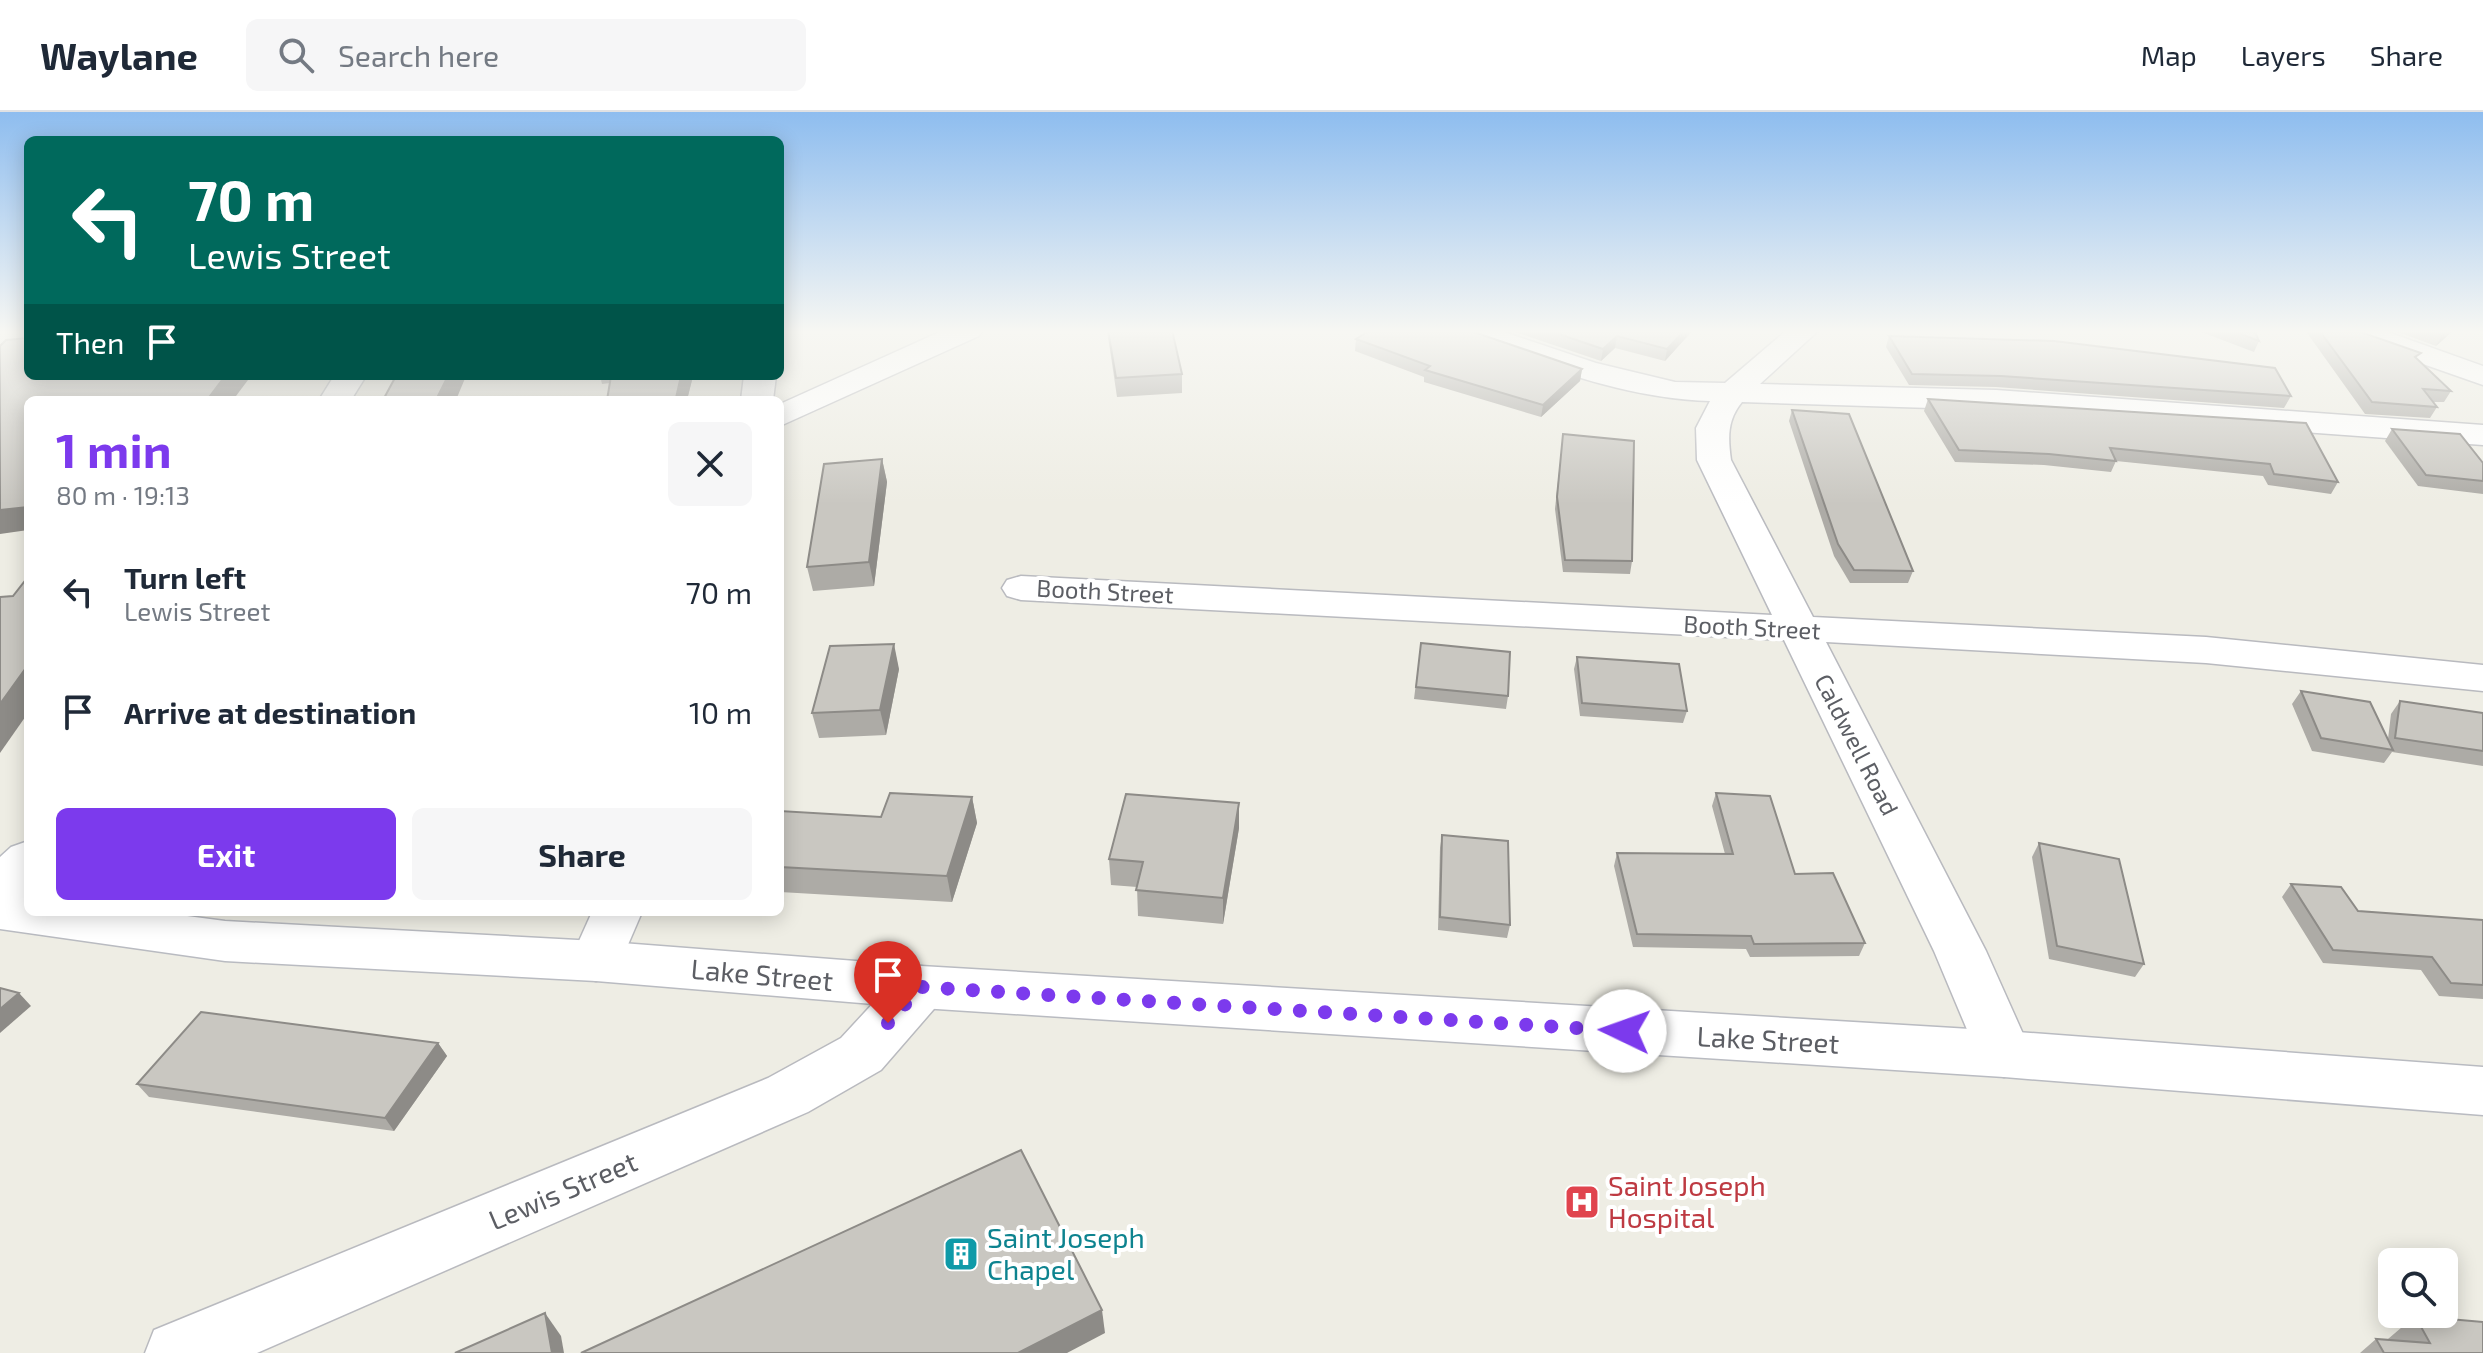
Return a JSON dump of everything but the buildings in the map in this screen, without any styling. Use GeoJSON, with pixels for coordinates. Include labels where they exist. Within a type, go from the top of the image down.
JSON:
{"type":"FeatureCollection","features":[{"type":"Feature","properties":{"kind":"street"},"geometry":{"type":"LineString","coordinates":[[784,414],[842,388]]}},
{"type":"Feature","properties":{"kind":"street"},"geometry":{"type":"LineString","coordinates":[[1660,388],[1732,394],[1811,392],[1996,400],[2483,435]]}},
{"type":"Feature","properties":{"kind":"street","name":"Caldwell Road"},"geometry":{"type":"LineString","coordinates":[[1739,388],[1717,413],[1711,438],[1714,460],[1960,951],[2004,1054]]}},
{"type":"Feature","properties":{"kind":"street","name":"Booth Street"},"geometry":{"type":"LineString","coordinates":[[1021,588],[2206,650],[2483,678]]}},
{"type":"Feature","properties":{"kind":"street"},"geometry":{"type":"LineString","coordinates":[[0,888],[24,863]]}},
{"type":"Feature","properties":{"kind":"street","name":"Lake Street"},"geometry":{"type":"LineString","coordinates":[[0,910],[24,913]]}},
{"type":"Feature","properties":{"kind":"street","name":"Lake Street"},"geometry":{"type":"LineString","coordinates":[[44,916],[225,941],[596,961],[921,987],[2004,1054],[2483,1091]]}},
{"type":"Feature","properties":{"kind":"street"},"geometry":{"type":"LineString","coordinates":[[596,961],[615,916]]}},
{"type":"Feature","properties":{"kind":"street","name":"Lewis Street"},"geometry":{"type":"LineString","coordinates":[[178,1353],[788,1095],[861,1054],[921,987]]}},
{"type":"Feature","properties":{"kind":"place","name":"Saint Joseph Hospital"},"geometry":{"type":"Point","coordinates":[1582,1202]}},
{"type":"Feature","properties":{"kind":"place","name":"Saint Joseph Chapel"},"geometry":{"type":"Point","coordinates":[961,1254]}},
{"type":"Feature","properties":{"kind":"route"},"geometry":{"type":"LineString","coordinates":[[888,1023],[921,987],[1625,1031]]}}]}
